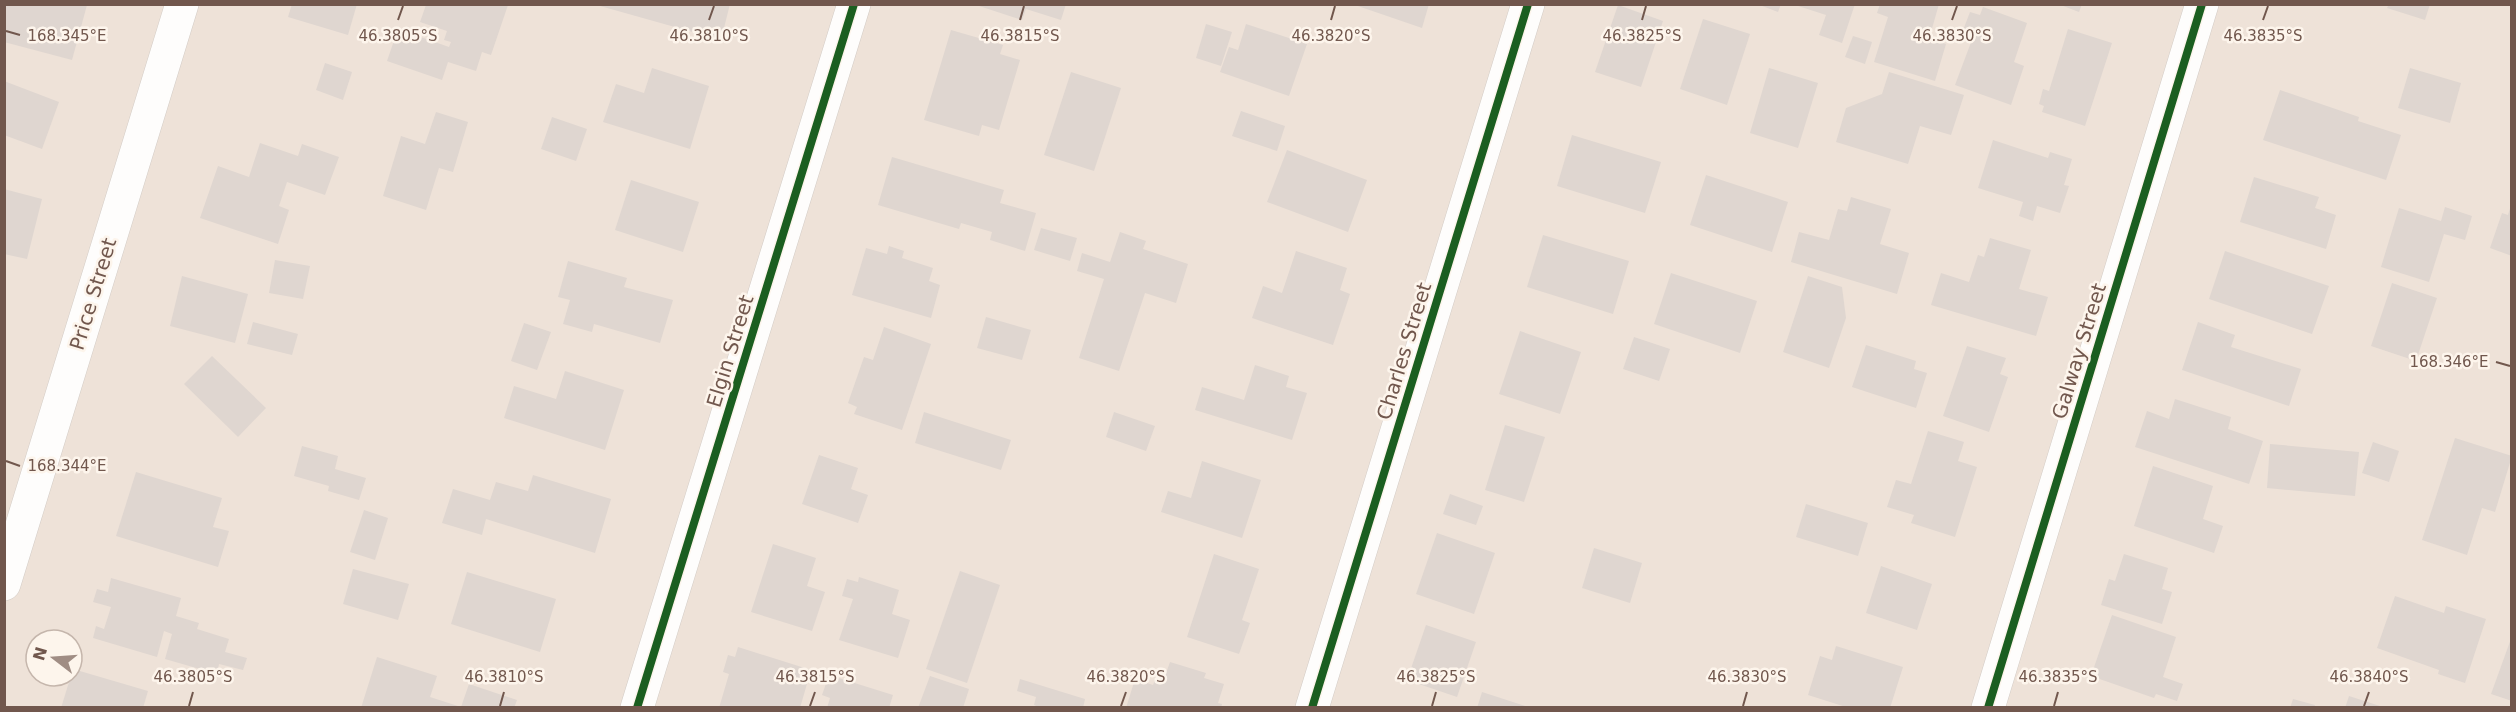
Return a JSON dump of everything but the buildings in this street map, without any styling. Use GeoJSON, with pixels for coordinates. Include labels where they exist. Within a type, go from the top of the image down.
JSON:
{"type":"FeatureCollection","features":[{"type":"Feature","properties":{"kind":"street","name":"Price Street"},"geometry":{"type":"LineString","coordinates":[[4,584],[182,4]]}},
{"type":"Feature","properties":{"kind":"street","name":"Elgin Street"},"geometry":{"type":"LineString","coordinates":[[637,708],[854,4]]}},
{"type":"Feature","properties":{"kind":"street","name":"Charles Street"},"geometry":{"type":"LineString","coordinates":[[1312,708],[1528,4]]}},
{"type":"Feature","properties":{"kind":"street","name":"Galway Street"},"geometry":{"type":"LineString","coordinates":[[1988,708],[2202,4]]}},
{"type":"Feature","properties":{"kind":"shaded area"},"geometry":{"type":"Polygon","coordinates":[[[4,5],[2511,5],[2511,707],[5,707],[4,5]]]}},
{"type":"Feature","properties":{"kind":"cycle path"},"geometry":{"type":"LineString","coordinates":[[637,708],[854,4]]}},
{"type":"Feature","properties":{"kind":"cycle path"},"geometry":{"type":"LineString","coordinates":[[1312,708],[1528,4]]}},
{"type":"Feature","properties":{"kind":"cycle path"},"geometry":{"type":"LineString","coordinates":[[1988,708],[2202,4]]}}]}
